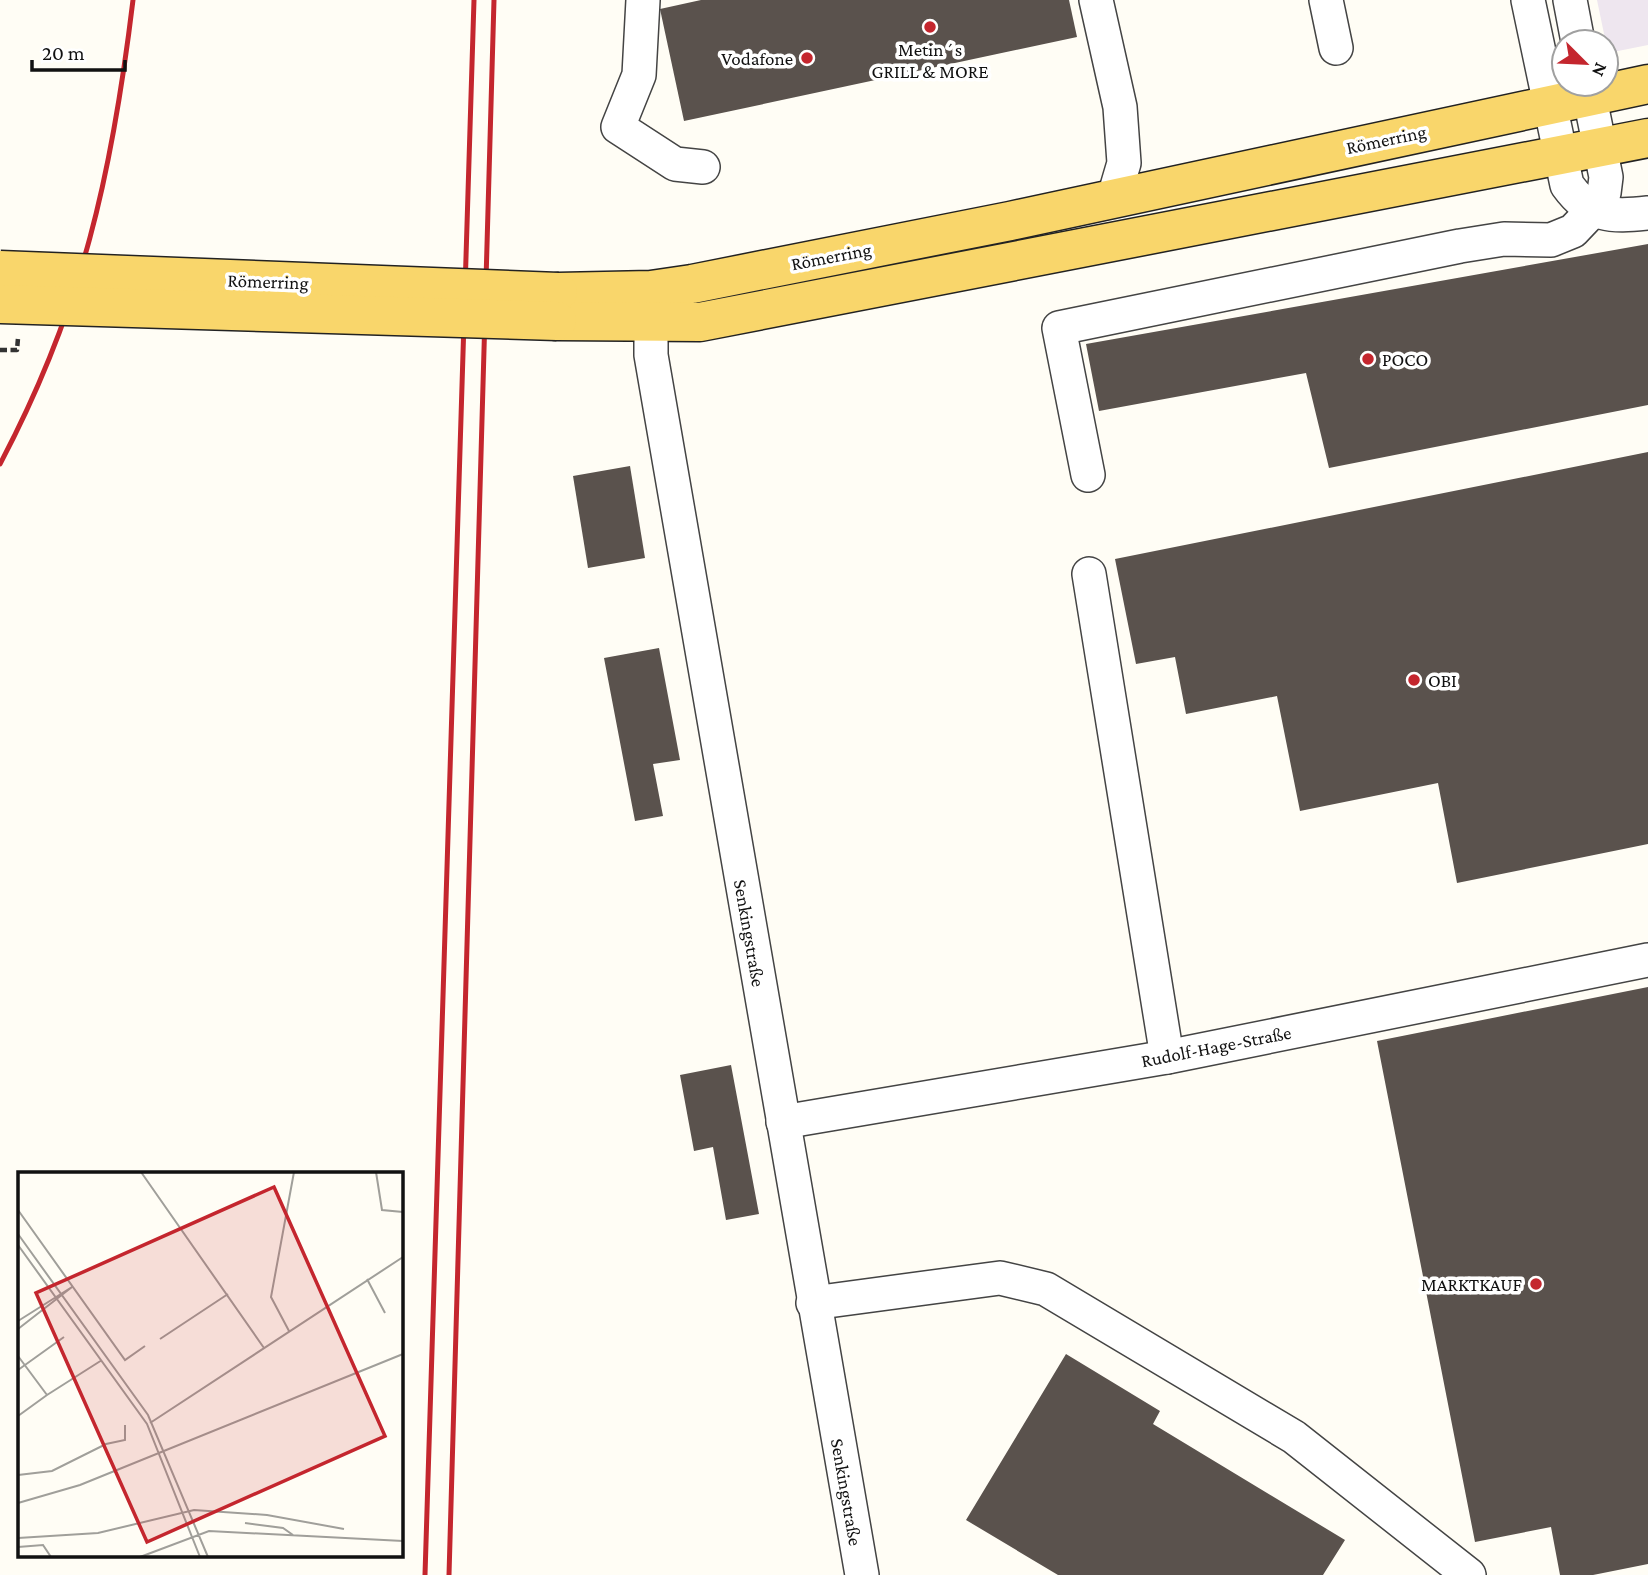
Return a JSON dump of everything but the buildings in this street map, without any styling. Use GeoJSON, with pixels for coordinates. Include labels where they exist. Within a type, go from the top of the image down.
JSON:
{"type":"FeatureCollection","features":[{"type":"Feature","properties":{"kind":"main road","name":"Römerring"},"geometry":{"type":"LineString","coordinates":[[1620,87],[1648,84]]}},
{"type":"Feature","properties":{"kind":"main road","name":"Römerring"},"geometry":{"type":"LineString","coordinates":[[0,304],[651,307],[919,239],[1549,104],[1566,98]]}},
{"type":"Feature","properties":{"kind":"main road","name":"Römerring"},"geometry":{"type":"LineString","coordinates":[[651,307],[700,322],[1648,138]]}},
{"type":"Feature","properties":{"kind":"main road","name":"Römerring"},"geometry":{"type":"LineString","coordinates":[[0,270],[557,307]]}},
{"type":"Feature","properties":{"kind":"street"},"geometry":{"type":"LineString","coordinates":[[643,0],[639,75],[618,127],[675,164],[703,167]]}},
{"type":"Feature","properties":{"kind":"street"},"geometry":{"type":"LineString","coordinates":[[1096,0],[1120,107],[1124,163],[1114,197]]}},
{"type":"Feature","properties":{"kind":"street"},"geometry":{"type":"LineString","coordinates":[[1326,0],[1336,48]]}},
{"type":"Feature","properties":{"kind":"street"},"geometry":{"type":"LineString","coordinates":[[1528,0],[1567,185],[1578,200],[1592,211],[1625,215],[1648,213]]}},
{"type":"Feature","properties":{"kind":"street"},"geometry":{"type":"LineString","coordinates":[[1570,0],[1575,28]]}},
{"type":"Feature","properties":{"kind":"street"},"geometry":{"type":"LineString","coordinates":[[1088,475],[1059,328],[1460,246],[1504,239],[1551,240],[1573,231],[1604,193],[1606,177],[1590,98]]}},
{"type":"Feature","properties":{"kind":"street","name":"Senkingstraße"},"geometry":{"type":"LineString","coordinates":[[651,307],[651,355],[862,1575]]}},
{"type":"Feature","properties":{"kind":"street"},"geometry":{"type":"LineString","coordinates":[[1089,575],[1167,1057]]}},
{"type":"Feature","properties":{"kind":"street","name":"Rudolf-Hage-Straße"},"geometry":{"type":"LineString","coordinates":[[783,1122],[1167,1057],[1648,960]]}},
{"type":"Feature","properties":{"kind":"street"},"geometry":{"type":"LineString","coordinates":[[813,1303],[1000,1278],[1046,1289],[1294,1437],[1469,1575]]}},
{"type":"Feature","properties":{"kind":"path"},"geometry":{"type":"LineString","coordinates":[[0,350],[17,350],[17,343]]}},
{"type":"Feature","properties":{"kind":"shaded area"},"geometry":{"type":"Polygon","coordinates":[[[1597,0],[1648,0],[1648,45],[1620,51],[1620,28],[1603,28],[1597,0]]]}},
{"type":"Feature","properties":{"kind":"railway"},"geometry":{"type":"LineString","coordinates":[[0,464],[53,350],[90,238],[115,124],[133,0]]}},
{"type":"Feature","properties":{"kind":"railway"},"geometry":{"type":"LineString","coordinates":[[425,1575],[474,0]]}},
{"type":"Feature","properties":{"kind":"railway"},"geometry":{"type":"LineString","coordinates":[[449,1575],[494,0]]}},
{"type":"Feature","properties":{"kind":"place","name":"Metin´s GRILL & MORE"},"geometry":{"type":"Point","coordinates":[930,27]}},
{"type":"Feature","properties":{"kind":"place","name":"Vodafone"},"geometry":{"type":"Point","coordinates":[807,58]}},
{"type":"Feature","properties":{"kind":"place","name":"POCO"},"geometry":{"type":"Point","coordinates":[1368,359]}},
{"type":"Feature","properties":{"kind":"place","name":"OBI"},"geometry":{"type":"Point","coordinates":[1414,680]}},
{"type":"Feature","properties":{"kind":"place","name":"MARKTKAUF"},"geometry":{"type":"Point","coordinates":[1536,1284]}}]}
